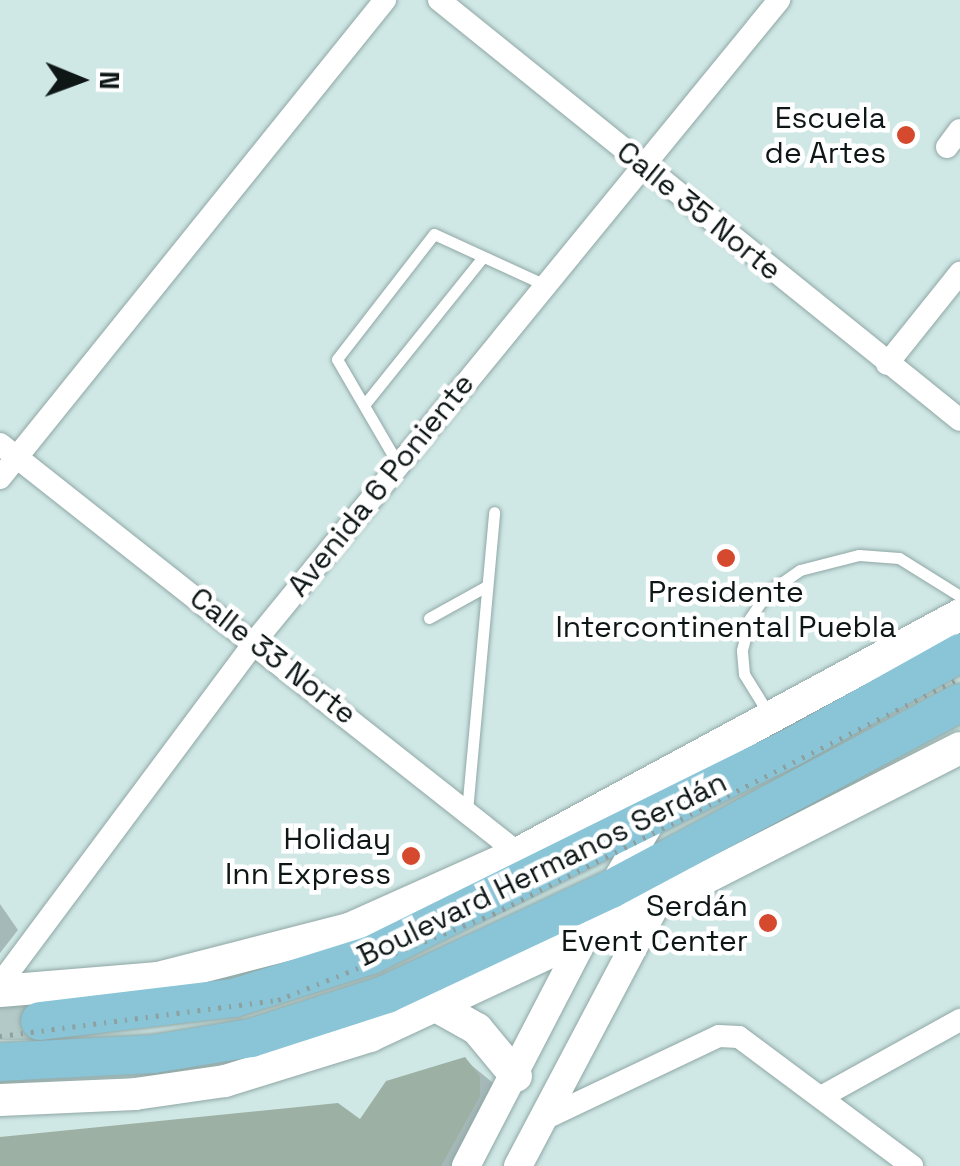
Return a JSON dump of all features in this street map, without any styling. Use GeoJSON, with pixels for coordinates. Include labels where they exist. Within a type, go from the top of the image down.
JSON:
{"type":"FeatureCollection","features":[{"type":"Feature","properties":{"kind":"main road"},"geometry":{"type":"LineString","coordinates":[[0,987],[158,978],[258,957],[539,864],[582,821],[960,615]]}},
{"type":"Feature","properties":{"kind":"main road","name":"Boulevard Hermanos Serdán"},"geometry":{"type":"LineString","coordinates":[[40,1021],[234,998],[301,980],[371,954],[539,864],[654,816],[960,653]]}},
{"type":"Feature","properties":{"kind":"main road","name":"Boulevard Hermanos Serdán"},"geometry":{"type":"LineString","coordinates":[[0,1062],[153,1054],[301,1024],[473,956],[612,889],[960,703]]}},
{"type":"Feature","properties":{"kind":"main road"},"geometry":{"type":"LineString","coordinates":[[0,1100],[135,1094],[225,1081],[303,1060],[438,1007],[658,902],[960,748]]}},
{"type":"Feature","properties":{"kind":"main road"},"geometry":{"type":"LineString","coordinates":[[438,1007],[477,1029],[516,1076]]}},
{"type":"Feature","properties":{"kind":"street"},"geometry":{"type":"LineString","coordinates":[[0,478],[9,450],[385,0]]}},
{"type":"Feature","properties":{"kind":"street","name":"Calle 35 Norte"},"geometry":{"type":"LineString","coordinates":[[439,0],[960,420]]}},
{"type":"Feature","properties":{"kind":"street","name":"Avenida 6 Poniente"},"geometry":{"type":"LineString","coordinates":[[0,987],[256,640],[641,164],[779,0]]}},
{"type":"Feature","properties":{"kind":"street"},"geometry":{"type":"LineString","coordinates":[[888,364],[960,273]]}},
{"type":"Feature","properties":{"kind":"street","name":"Calle 33 Norte"},"geometry":{"type":"LineString","coordinates":[[9,450],[539,864]]}},
{"type":"Feature","properties":{"kind":"street"},"geometry":{"type":"LineString","coordinates":[[466,1166],[516,1076],[584,937],[654,816]]}},
{"type":"Feature","properties":{"kind":"street"},"geometry":{"type":"LineString","coordinates":[[518,1166],[682,852]]}},
{"type":"Feature","properties":{"kind":"street"},"geometry":{"type":"LineString","coordinates":[[821,1097],[960,1020]]}},
{"type":"Feature","properties":{"kind":"street"},"geometry":{"type":"LineString","coordinates":[[546,1118],[719,1036],[739,1037],[912,1166]]}},
{"type":"Feature","properties":{"kind":"lane"},"geometry":{"type":"LineString","coordinates":[[398,464],[337,359],[434,234],[543,284]]}},
{"type":"Feature","properties":{"kind":"lane"},"geometry":{"type":"LineString","coordinates":[[364,405],[483,257]]}},
{"type":"Feature","properties":{"kind":"lane"},"geometry":{"type":"LineString","coordinates":[[467,811],[494,512]]}},
{"type":"Feature","properties":{"kind":"lane"},"geometry":{"type":"LineString","coordinates":[[771,718],[744,674],[742,650],[750,618],[768,593],[800,570],[859,555],[899,558],[960,596]]}},
{"type":"Feature","properties":{"kind":"lane"},"geometry":{"type":"LineString","coordinates":[[429,618],[485,587]]}},
{"type":"Feature","properties":{"kind":"path"},"geometry":{"type":"LineString","coordinates":[[0,1036],[278,1000],[493,914],[960,678]]}},
{"type":"Feature","properties":{"kind":"building"},"geometry":{"type":"Polygon","coordinates":[[[465,1057],[480,1076],[480,1096],[441,1166],[0,1166],[0,1137],[338,1103],[360,1119],[386,1081],[465,1057]]]}},
{"type":"Feature","properties":{"kind":"tunnel"},"geometry":{"type":"LineString","coordinates":[[0,1021],[40,1021]]}},
{"type":"Feature","properties":{"kind":"place","name":"Escuela de Artes"},"geometry":{"type":"Point","coordinates":[906,135]}},
{"type":"Feature","properties":{"kind":"place","name":"Presidente Intercontinental Puebla"},"geometry":{"type":"Point","coordinates":[726,558]}},
{"type":"Feature","properties":{"kind":"place","name":"Holiday Inn Express"},"geometry":{"type":"Point","coordinates":[411,856]}},
{"type":"Feature","properties":{"kind":"place","name":"Serdán Event Center"},"geometry":{"type":"Point","coordinates":[768,923]}}]}
